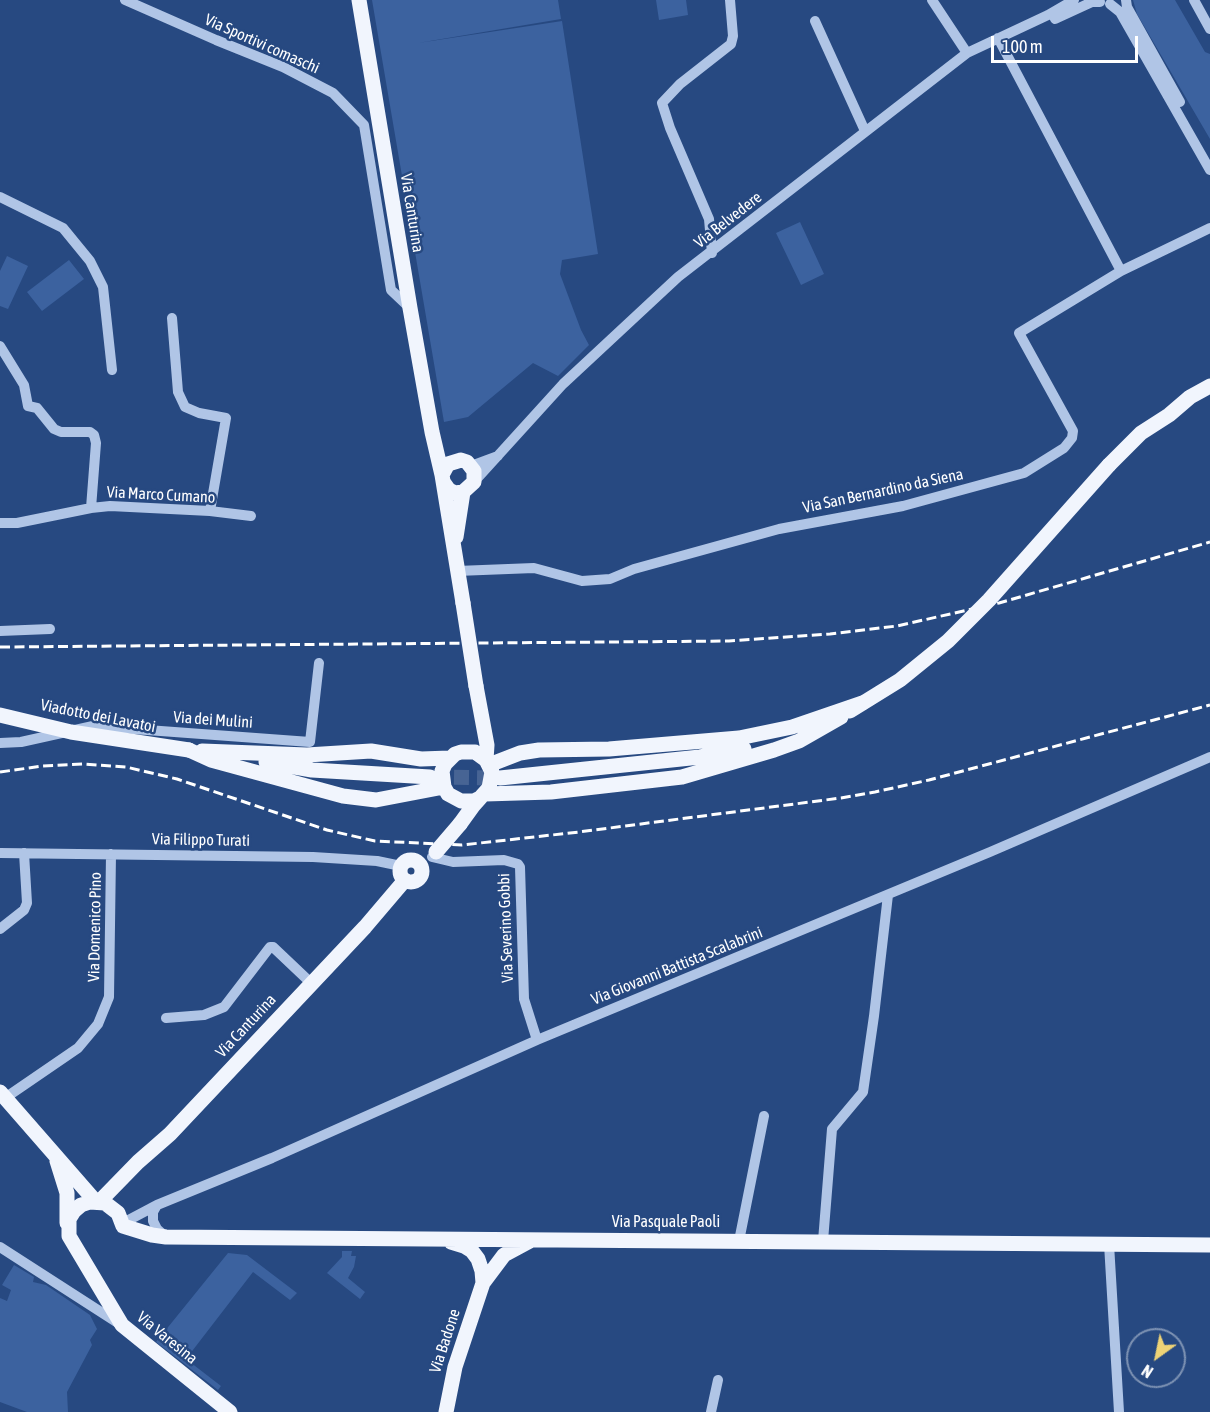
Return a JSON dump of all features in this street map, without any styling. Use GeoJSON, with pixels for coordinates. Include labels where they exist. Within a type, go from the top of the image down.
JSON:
{"type":"FeatureCollection","features":[{"type":"Feature","properties":{"kind":"main road","name":"Via Canturina"},"geometry":{"type":"LineString","coordinates":[[359,0],[410,308],[432,432],[443,479],[487,745],[487,762]]}},
{"type":"Feature","properties":{"kind":"main road"},"geometry":{"type":"LineString","coordinates":[[500,778],[738,751],[795,734],[850,711],[918,665],[968,621],[1109,465],[1141,433],[1210,386]]}},
{"type":"Feature","properties":{"kind":"main road","name":"Via Canturina"},"geometry":{"type":"LineString","coordinates":[[432,432],[453,461]]}},
{"type":"Feature","properties":{"kind":"main road"},"geometry":{"type":"LineString","coordinates":[[461,460],[471,466],[475,477],[469,487],[455,493],[449,490],[443,479],[444,469],[453,461],[461,460]]}},
{"type":"Feature","properties":{"kind":"main road","name":"Via Canturina"},"geometry":{"type":"LineString","coordinates":[[453,548],[469,487]]}},
{"type":"Feature","properties":{"kind":"main road"},"geometry":{"type":"LineString","coordinates":[[454,799],[467,802],[482,796],[551,792],[681,777],[774,750],[795,734],[869,700]]}},
{"type":"Feature","properties":{"kind":"main road","name":"Viadotto dei Lavatoi"},"geometry":{"type":"LineString","coordinates":[[0,715],[71,732],[189,750]]}},
{"type":"Feature","properties":{"kind":"main road"},"geometry":{"type":"LineString","coordinates":[[460,824],[460,813],[454,799],[444,787],[442,771],[455,755],[483,729]]}},
{"type":"Feature","properties":{"kind":"main road"},"geometry":{"type":"LineString","coordinates":[[487,762],[539,750],[609,749],[795,734]]}},
{"type":"Feature","properties":{"kind":"main road"},"geometry":{"type":"LineString","coordinates":[[189,750],[307,756],[370,751],[421,759],[475,753],[487,762],[492,780],[460,824],[430,858]]}},
{"type":"Feature","properties":{"kind":"main road"},"geometry":{"type":"LineString","coordinates":[[189,750],[312,770],[430,777]]}},
{"type":"Feature","properties":{"kind":"main road"},"geometry":{"type":"LineString","coordinates":[[189,750],[211,760],[343,796],[376,800],[444,787]]}},
{"type":"Feature","properties":{"kind":"main road","name":"Via Canturina"},"geometry":{"type":"LineString","coordinates":[[68,1228],[69,1219],[81,1205],[112,1210],[170,1134],[365,927],[403,873],[412,882],[418,880],[430,858]]}},
{"type":"Feature","properties":{"kind":"main road"},"geometry":{"type":"LineString","coordinates":[[2,1095],[52,1150],[112,1210]]}},
{"type":"Feature","properties":{"kind":"main road","name":"Via Varesina"},"geometry":{"type":"LineString","coordinates":[[52,1150],[67,1193],[69,1236],[122,1325],[230,1412]]}},
{"type":"Feature","properties":{"kind":"main road","name":"Via Pasquale Paoli"},"geometry":{"type":"LineString","coordinates":[[112,1210],[152,1235],[166,1237],[1210,1245]]}},
{"type":"Feature","properties":{"kind":"main road"},"geometry":{"type":"LineString","coordinates":[[436,1239],[464,1246],[472,1251],[482,1270],[483,1283]]}},
{"type":"Feature","properties":{"kind":"main road","name":"Via Badone"},"geometry":{"type":"LineString","coordinates":[[446,1412],[455,1366],[483,1283],[504,1255],[536,1239]]}},
{"type":"Feature","properties":{"kind":"street","name":"Via Sportivi comaschi"},"geometry":{"type":"LineString","coordinates":[[125,0],[283,67],[333,93],[364,125],[391,290],[410,308]]}},
{"type":"Feature","properties":{"kind":"street"},"geometry":{"type":"LineString","coordinates":[[712,253],[709,219],[670,128],[662,103],[680,84],[731,44],[733,36],[730,0]]}},
{"type":"Feature","properties":{"kind":"street"},"geometry":{"type":"LineString","coordinates":[[932,0],[967,53]]}},
{"type":"Feature","properties":{"kind":"street","name":"Via Belvedere"},"geometry":{"type":"LineString","coordinates":[[469,487],[563,384],[678,277],[712,253],[967,53],[1048,15],[1074,0]]}},
{"type":"Feature","properties":{"kind":"street"},"geometry":{"type":"LineString","coordinates":[[1126,0],[1127,7],[1210,155]]}},
{"type":"Feature","properties":{"kind":"street"},"geometry":{"type":"LineString","coordinates":[[1194,0],[1210,29]]}},
{"type":"Feature","properties":{"kind":"street"},"geometry":{"type":"LineString","coordinates":[[1108,1],[1120,12],[1210,170]]}},
{"type":"Feature","properties":{"kind":"street","name":"Via Belvedere"},"geometry":{"type":"LineString","coordinates":[[998,38],[1032,29],[1083,5],[1108,1]]}},
{"type":"Feature","properties":{"kind":"street"},"geometry":{"type":"LineString","coordinates":[[815,21],[865,131]]}},
{"type":"Feature","properties":{"kind":"street"},"geometry":{"type":"LineString","coordinates":[[998,38],[1121,271]]}},
{"type":"Feature","properties":{"kind":"street"},"geometry":{"type":"LineString","coordinates":[[0,197],[63,228],[90,261],[104,286],[112,370]]}},
{"type":"Feature","properties":{"kind":"street","name":"Via San Bernardino da Siena"},"geometry":{"type":"LineString","coordinates":[[457,571],[534,568],[582,581],[610,579],[634,569],[789,527],[903,506],[1024,473],[1064,448],[1072,438],[1072,427],[1019,333],[1121,271],[1210,228]]}},
{"type":"Feature","properties":{"kind":"street"},"geometry":{"type":"LineString","coordinates":[[172,318],[178,392],[182,400],[186,407],[199,413],[226,418],[210,511]]}},
{"type":"Feature","properties":{"kind":"street"},"geometry":{"type":"LineString","coordinates":[[0,346],[24,385],[28,405],[37,408],[54,429],[61,432],[90,432],[94,435],[96,443],[91,508]]}},
{"type":"Feature","properties":{"kind":"street","name":"Via Belvedere"},"geometry":{"type":"LineString","coordinates":[[471,466],[501,454]]}},
{"type":"Feature","properties":{"kind":"street","name":"Via Marco Cumano"},"geometry":{"type":"LineString","coordinates":[[0,523],[17,524],[110,506],[210,511],[251,516]]}},
{"type":"Feature","properties":{"kind":"street"},"geometry":{"type":"LineString","coordinates":[[0,631],[50,629]]}},
{"type":"Feature","properties":{"kind":"street","name":"Via dei Mulini"},"geometry":{"type":"LineString","coordinates":[[0,743],[21,742],[93,726],[310,742],[319,663]]}},
{"type":"Feature","properties":{"kind":"street","name":"Via Giovanni Battista Scalabrini"},"geometry":{"type":"LineString","coordinates":[[112,1210],[157,1205],[272,1158],[537,1040],[888,895],[1210,757]]}},
{"type":"Feature","properties":{"kind":"street","name":"Via Filippo Turati"},"geometry":{"type":"LineString","coordinates":[[0,853],[313,857],[377,861],[403,873]]}},
{"type":"Feature","properties":{"kind":"street"},"geometry":{"type":"LineString","coordinates":[[0,929],[24,910],[27,903],[24,853]]}},
{"type":"Feature","properties":{"kind":"street","name":"Via Domenico Pino"},"geometry":{"type":"LineString","coordinates":[[2,1095],[78,1048],[98,1024],[109,997],[111,854]]}},
{"type":"Feature","properties":{"kind":"street","name":"Via Severino Gobbi"},"geometry":{"type":"LineString","coordinates":[[430,858],[461,862],[510,860],[520,867],[524,999],[537,1040]]}},
{"type":"Feature","properties":{"kind":"street"},"geometry":{"type":"LineString","coordinates":[[823,1241],[832,1129],[863,1092],[888,895]]}},
{"type":"Feature","properties":{"kind":"street"},"geometry":{"type":"LineString","coordinates":[[166,1018],[204,1015],[224,1007],[270,947],[273,947],[311,983]]}},
{"type":"Feature","properties":{"kind":"street"},"geometry":{"type":"LineString","coordinates":[[739,1241],[764,1116]]}},
{"type":"Feature","properties":{"kind":"street"},"geometry":{"type":"LineString","coordinates":[[157,1205],[153,1212],[153,1221],[157,1229],[166,1237]]}},
{"type":"Feature","properties":{"kind":"street"},"geometry":{"type":"LineString","coordinates":[[1109,1244],[1119,1412]]}},
{"type":"Feature","properties":{"kind":"street"},"geometry":{"type":"LineString","coordinates":[[0,1246],[122,1325]]}},
{"type":"Feature","properties":{"kind":"street"},"geometry":{"type":"LineString","coordinates":[[711,1412],[718,1380]]}},
{"type":"Feature","properties":{"kind":"shaded area"},"geometry":{"type":"Polygon","coordinates":[[[372,0],[558,0],[561,19],[418,43],[562,21],[598,254],[562,260],[560,274],[589,345],[558,376],[533,363],[468,417],[444,422],[372,0]]]}},
{"type":"Feature","properties":{"kind":"shaded area"},"geometry":{"type":"Polygon","coordinates":[[[656,0],[686,0],[688,15],[659,20],[656,0]]]}},
{"type":"Feature","properties":{"kind":"shaded area"},"geometry":{"type":"Polygon","coordinates":[[[1133,0],[1175,0],[1205,52],[1210,54],[1210,139],[1137,14],[1133,0]]]}},
{"type":"Feature","properties":{"kind":"shaded area"},"geometry":{"type":"Polygon","coordinates":[[[800,222],[824,274],[801,285],[776,233],[800,222]]]}},
{"type":"Feature","properties":{"kind":"shaded area"},"geometry":{"type":"Polygon","coordinates":[[[7,256],[28,266],[8,309],[0,306],[0,271],[7,256]]]}},
{"type":"Feature","properties":{"kind":"shaded area"},"geometry":{"type":"Polygon","coordinates":[[[69,260],[84,279],[42,311],[27,292],[69,260]]]}},
{"type":"Feature","properties":{"kind":"shaded area"},"geometry":{"type":"Polygon","coordinates":[[[342,1251],[352,1251],[351,1256],[356,1256],[354,1267],[348,1278],[365,1292],[360,1299],[327,1273],[342,1257],[342,1251]]]}},
{"type":"Feature","properties":{"kind":"shaded area"},"geometry":{"type":"Polygon","coordinates":[[[228,1253],[247,1255],[297,1293],[290,1300],[253,1272],[186,1359],[221,1386],[218,1390],[156,1342],[228,1253]]]}},
{"type":"Feature","properties":{"kind":"shaded area"},"geometry":{"type":"Polygon","coordinates":[[[14,1265],[34,1277],[33,1282],[46,1285],[90,1315],[97,1329],[90,1340],[92,1345],[67,1392],[68,1412],[27,1412],[0,1402],[0,1298],[7,1301],[11,1290],[2,1285],[14,1265]]]}},
{"type":"Feature","properties":{"kind":"tunnel"},"geometry":{"type":"LineString","coordinates":[[431,777],[500,778]]}},
{"type":"Feature","properties":{"kind":"railway"},"geometry":{"type":"LineString","coordinates":[[0,647],[729,641],[830,634],[897,626],[999,603],[1210,542]]}},
{"type":"Feature","properties":{"kind":"railway"},"geometry":{"type":"LineString","coordinates":[[0,772],[43,766],[84,764],[126,767],[177,779],[327,830],[375,841],[462,845],[579,832],[875,792],[929,780],[1210,705]]}}]}
